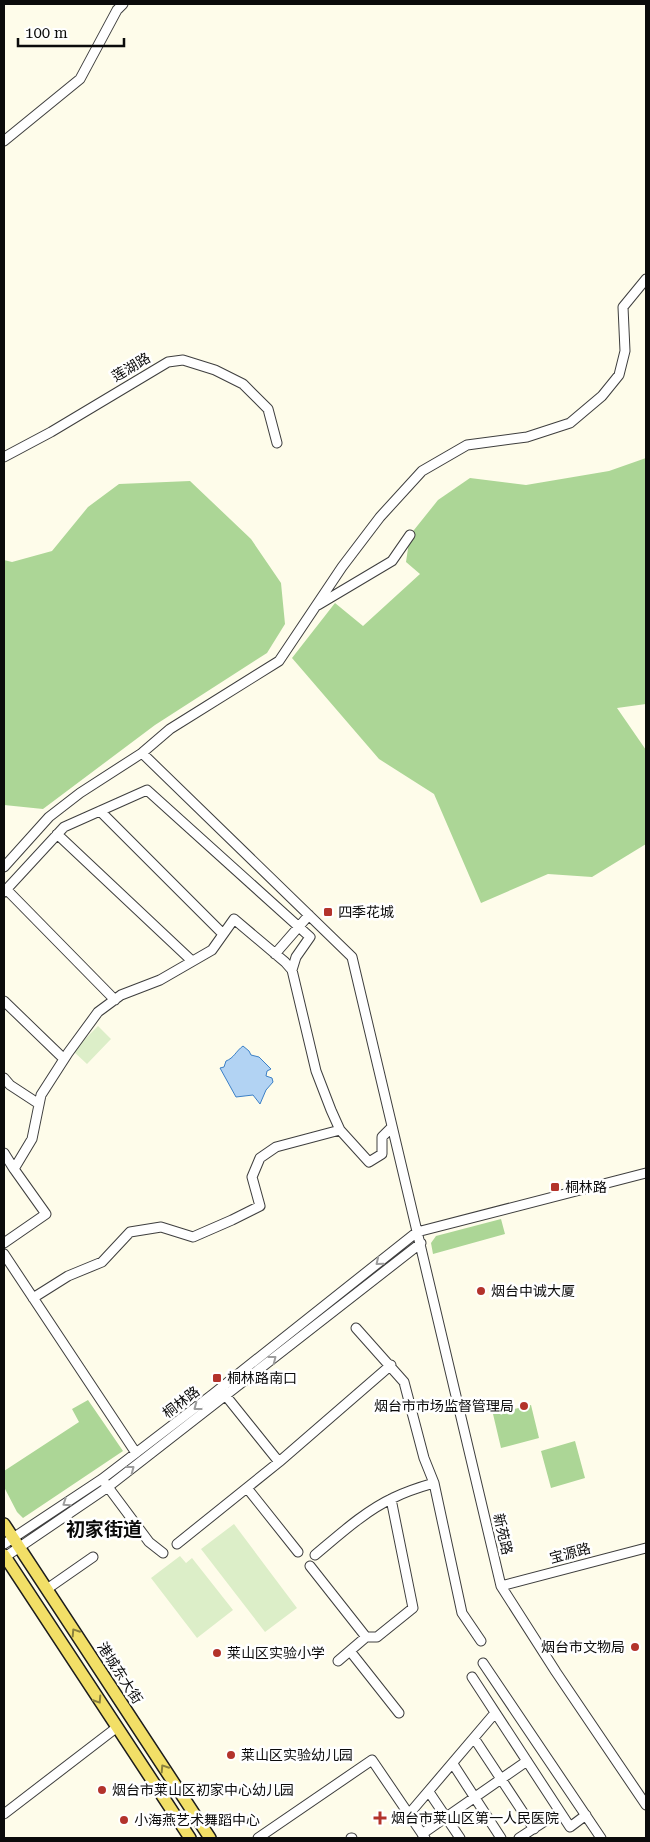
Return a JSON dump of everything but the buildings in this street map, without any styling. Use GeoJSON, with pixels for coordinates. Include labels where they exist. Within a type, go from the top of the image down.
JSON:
{"type":"FeatureCollection","features":[{"type":"Feature","properties":{"kind":"main road","name":"港城东大街"},"geometry":{"type":"LineString","coordinates":[[4,1524],[12,1543],[47,1589],[210,1838]]}},
{"type":"Feature","properties":{"kind":"main road"},"geometry":{"type":"LineString","coordinates":[[4,1556],[190,1838]]}},
{"type":"Feature","properties":{"kind":"street"},"geometry":{"type":"LineString","coordinates":[[4,141],[80,79],[123,4]]}},
{"type":"Feature","properties":{"kind":"street"},"geometry":{"type":"LineString","coordinates":[[4,867],[48,817],[80,793],[142,753],[170,729],[279,661],[342,567],[380,517],[422,471],[467,445],[527,437],[570,423],[602,396],[619,375],[625,351],[623,307],[646,279]]}},
{"type":"Feature","properties":{"kind":"street","name":"莲湖路"},"geometry":{"type":"LineString","coordinates":[[4,457],[51,432],[168,362],[183,360],[215,370],[243,384],[268,409],[278,444]]}},
{"type":"Feature","properties":{"kind":"street"},"geometry":{"type":"LineString","coordinates":[[315,606],[392,560],[410,535]]}},
{"type":"Feature","properties":{"kind":"street","name":"新苑路"},"geometry":{"type":"LineString","coordinates":[[142,753],[352,957],[501,1586],[646,1806]]}},
{"type":"Feature","properties":{"kind":"street"},"geometry":{"type":"LineString","coordinates":[[115,1000],[5,890],[64,827],[147,790],[310,937],[296,957],[292,970],[316,1072],[340,1130],[369,1162],[382,1154],[382,1137],[392,1127]]}},
{"type":"Feature","properties":{"kind":"street"},"geometry":{"type":"LineString","coordinates":[[100,810],[223,934]]}},
{"type":"Feature","properties":{"kind":"street"},"geometry":{"type":"LineString","coordinates":[[57,834],[192,961]]}},
{"type":"Feature","properties":{"kind":"street"},"geometry":{"type":"LineString","coordinates":[[275,954],[309,915]]}},
{"type":"Feature","properties":{"kind":"street"},"geometry":{"type":"LineString","coordinates":[[14,1169],[32,1139],[41,1094],[98,1012],[121,995],[160,980],[212,950],[234,919],[292,970]]}},
{"type":"Feature","properties":{"kind":"street"},"geometry":{"type":"LineString","coordinates":[[4,1000],[64,1059]]}},
{"type":"Feature","properties":{"kind":"street"},"geometry":{"type":"LineString","coordinates":[[4,1078],[10,1085],[39,1104]]}},
{"type":"Feature","properties":{"kind":"street"},"geometry":{"type":"LineString","coordinates":[[33,1298],[68,1276],[102,1262],[130,1232],[162,1227],[193,1237],[260,1206],[252,1177],[260,1158],[276,1147],[340,1130]]}},
{"type":"Feature","properties":{"kind":"street"},"geometry":{"type":"LineString","coordinates":[[4,1153],[46,1214],[4,1243]]}},
{"type":"Feature","properties":{"kind":"street","name":"桐林路"},"geometry":{"type":"LineString","coordinates":[[4,1556],[12,1543],[102,1479],[213,1394],[417,1232],[646,1172]]}},
{"type":"Feature","properties":{"kind":"street","name":"桐林路"},"geometry":{"type":"LineString","coordinates":[[12,1543],[108,1487],[421,1243]]}},
{"type":"Feature","properties":{"kind":"street"},"geometry":{"type":"LineString","coordinates":[[4,1254],[136,1453]]}},
{"type":"Feature","properties":{"kind":"street"},"geometry":{"type":"LineString","coordinates":[[356,1328],[391,1365],[404,1382],[424,1458],[434,1484],[462,1613],[481,1641]]}},
{"type":"Feature","properties":{"kind":"street"},"geometry":{"type":"LineString","coordinates":[[177,1544],[279,1462],[391,1365]]}},
{"type":"Feature","properties":{"kind":"street"},"geometry":{"type":"LineString","coordinates":[[226,1396],[279,1462]]}},
{"type":"Feature","properties":{"kind":"street"},"geometry":{"type":"LineString","coordinates":[[102,1479],[149,1542],[163,1553]]}},
{"type":"Feature","properties":{"kind":"street"},"geometry":{"type":"LineString","coordinates":[[315,1555],[354,1523],[391,1499],[410,1490],[434,1484]]}},
{"type":"Feature","properties":{"kind":"street"},"geometry":{"type":"LineString","coordinates":[[247,1488],[298,1552]]}},
{"type":"Feature","properties":{"kind":"street"},"geometry":{"type":"LineString","coordinates":[[338,1661],[366,1637],[378,1637],[413,1608],[391,1499]]}},
{"type":"Feature","properties":{"kind":"street","name":"宝源路"},"geometry":{"type":"LineString","coordinates":[[501,1586],[646,1548]]}},
{"type":"Feature","properties":{"kind":"street"},"geometry":{"type":"LineString","coordinates":[[47,1589],[93,1556]]}},
{"type":"Feature","properties":{"kind":"street"},"geometry":{"type":"LineString","coordinates":[[310,1566],[366,1637]]}},
{"type":"Feature","properties":{"kind":"street"},"geometry":{"type":"LineString","coordinates":[[350,1651],[399,1713]]}},
{"type":"Feature","properties":{"kind":"street"},"geometry":{"type":"LineString","coordinates":[[483,1664],[601,1838]]}},
{"type":"Feature","properties":{"kind":"street"},"geometry":{"type":"LineString","coordinates":[[472,1677],[570,1827],[586,1815]]}},
{"type":"Feature","properties":{"kind":"street"},"geometry":{"type":"LineString","coordinates":[[409,1814],[495,1713]]}},
{"type":"Feature","properties":{"kind":"street"},"geometry":{"type":"LineString","coordinates":[[4,1814],[116,1728]]}},
{"type":"Feature","properties":{"kind":"street"},"geometry":{"type":"LineString","coordinates":[[474,1738],[534,1829]]}},
{"type":"Feature","properties":{"kind":"street"},"geometry":{"type":"LineString","coordinates":[[258,1838],[372,1760],[424,1836],[446,1817],[527,1761]]}},
{"type":"Feature","properties":{"kind":"street"},"geometry":{"type":"LineString","coordinates":[[453,1764],[500,1838]]}},
{"type":"Feature","properties":{"kind":"street"},"geometry":{"type":"LineString","coordinates":[[429,1792],[460,1838]]}},
{"type":"Feature","properties":{"kind":"street"},"geometry":{"type":"LineString","coordinates":[[519,1838],[559,1812]]}},
{"type":"Feature","properties":{"kind":"green space"},"geometry":{"type":"Polygon","coordinates":[[[646,458],[646,704],[617,708],[646,750],[646,844],[592,877],[548,874],[481,903],[434,794],[379,759],[292,658],[335,603],[363,626],[420,574],[406,562],[410,535],[438,500],[470,478],[526,485],[609,471],[646,458]]]}},
{"type":"Feature","properties":{"kind":"green space"},"geometry":{"type":"Polygon","coordinates":[[[190,481],[251,539],[281,583],[285,624],[267,653],[155,725],[43,809],[4,805],[4,560],[12,562],[52,551],[88,507],[119,484],[190,481]]]}},
{"type":"Feature","properties":{"kind":"green space"},"geometry":{"type":"Polygon","coordinates":[[[98,1026],[111,1039],[87,1064],[73,1051],[98,1026]]]}},
{"type":"Feature","properties":{"kind":"green space"},"geometry":{"type":"Polygon","coordinates":[[[501,1219],[505,1234],[433,1254],[431,1243],[436,1236],[501,1219]]]}},
{"type":"Feature","properties":{"kind":"green space"},"geometry":{"type":"Polygon","coordinates":[[[88,1400],[123,1451],[23,1518],[17,1512],[4,1487],[4,1471],[79,1422],[72,1409],[88,1400]]]}},
{"type":"Feature","properties":{"kind":"green space"},"geometry":{"type":"Polygon","coordinates":[[[531,1405],[539,1438],[501,1448],[493,1414],[531,1405]]]}},
{"type":"Feature","properties":{"kind":"green space"},"geometry":{"type":"Polygon","coordinates":[[[575,1441],[585,1478],[551,1488],[541,1451],[575,1441]]]}},
{"type":"Feature","properties":{"kind":"green space"},"geometry":{"type":"Polygon","coordinates":[[[234,1524],[297,1608],[265,1632],[201,1549],[234,1524]]]}},
{"type":"Feature","properties":{"kind":"green space"},"geometry":{"type":"Polygon","coordinates":[[[180,1556],[186,1563],[192,1558],[233,1610],[197,1638],[151,1578],[180,1556]]]}},
{"type":"Feature","properties":{"kind":"water"},"geometry":{"type":"Polygon","coordinates":[[[243,1046],[251,1055],[259,1057],[271,1069],[267,1071],[266,1076],[272,1078],[273,1082],[266,1090],[260,1104],[253,1095],[236,1097],[220,1068],[224,1067],[226,1061],[243,1046]]]}},
{"type":"Feature","properties":{"kind":"place","name":"四季花城"},"geometry":{"type":"Point","coordinates":[328,912]}},
{"type":"Feature","properties":{"kind":"place","name":"桐林路"},"geometry":{"type":"Point","coordinates":[555,1187]}},
{"type":"Feature","properties":{"kind":"place","name":"烟台中诚大厦"},"geometry":{"type":"Point","coordinates":[481,1291]}},
{"type":"Feature","properties":{"kind":"place","name":"桐林路南口"},"geometry":{"type":"Point","coordinates":[217,1378]}},
{"type":"Feature","properties":{"kind":"place","name":"烟台市市场监督管理局"},"geometry":{"type":"Point","coordinates":[524,1406]}},
{"type":"Feature","properties":{"kind":"place","name":"烟台市文物局"},"geometry":{"type":"Point","coordinates":[635,1647]}},
{"type":"Feature","properties":{"kind":"place","name":"莱山区实验小学"},"geometry":{"type":"Point","coordinates":[217,1653]}},
{"type":"Feature","properties":{"kind":"place","name":"莱山区实验幼儿园"},"geometry":{"type":"Point","coordinates":[231,1755]}},
{"type":"Feature","properties":{"kind":"place","name":"烟台市莱山区初家中心幼儿园"},"geometry":{"type":"Point","coordinates":[102,1790]}},
{"type":"Feature","properties":{"kind":"place","name":"烟台市莱山区第一人民医院"},"geometry":{"type":"Point","coordinates":[380,1818]}},
{"type":"Feature","properties":{"kind":"place","name":"小海燕艺术舞蹈中心"},"geometry":{"type":"Point","coordinates":[124,1820]}},
{"type":"Feature","properties":{"kind":"district","name":"初家街道"},"geometry":{"type":"Point","coordinates":[104,1529]}}]}
